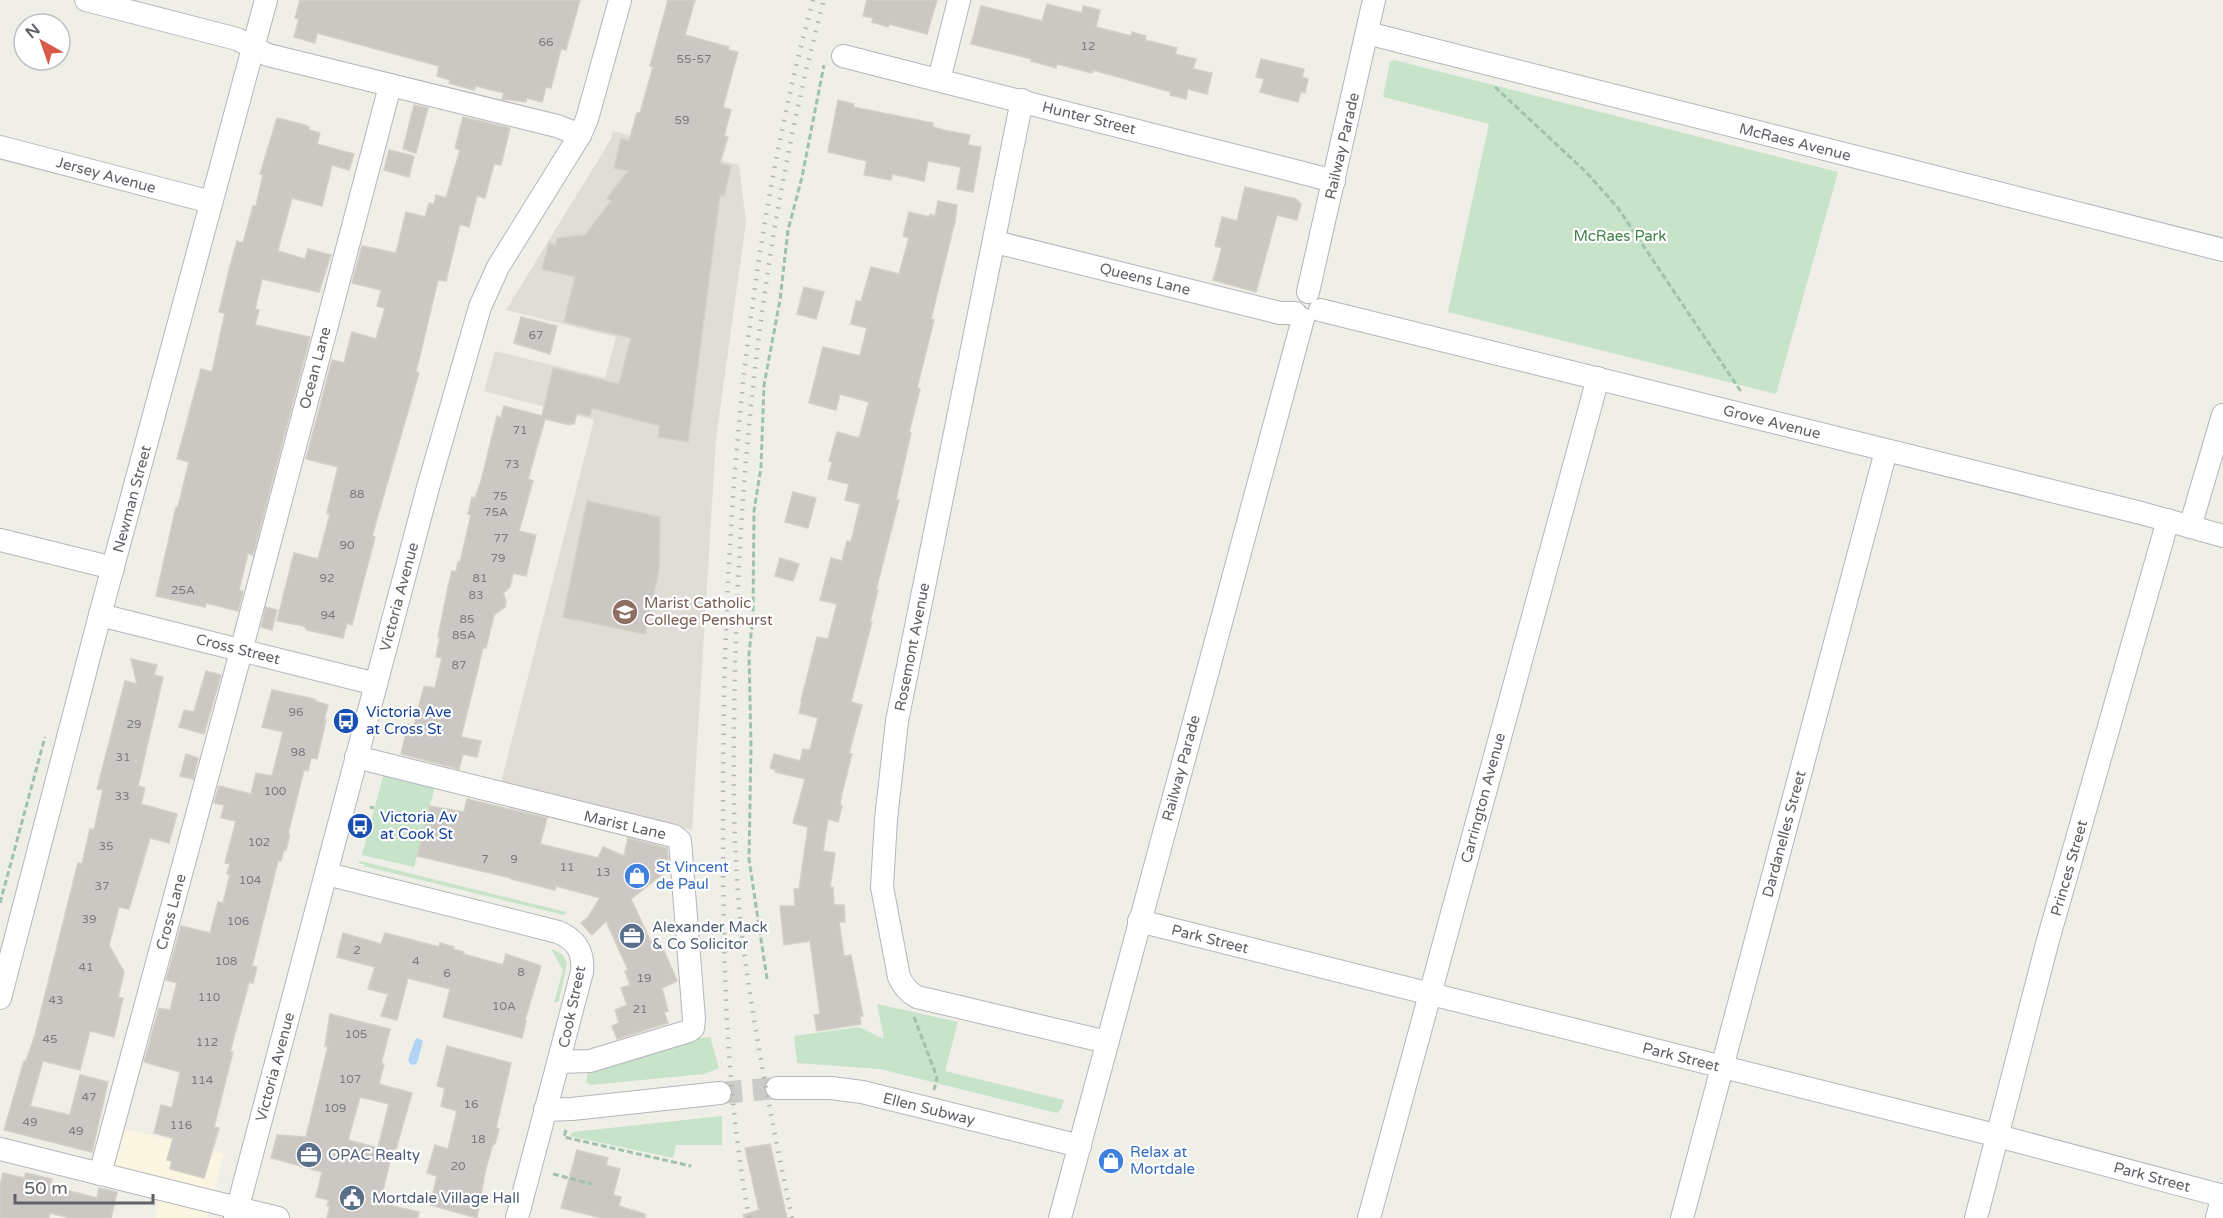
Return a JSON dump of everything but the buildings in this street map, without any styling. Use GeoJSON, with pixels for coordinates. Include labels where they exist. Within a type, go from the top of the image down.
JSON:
{"type":"FeatureCollection","features":[{"type":"Feature","properties":{"kind":"street"},"geometry":{"type":"LineString","coordinates":[[86,0],[237,39],[268,55],[557,126],[580,135]]}},
{"type":"Feature","properties":{"kind":"street","name":"Newman Street"},"geometry":{"type":"LineString","coordinates":[[0,998],[100,615],[266,0]]}},
{"type":"Feature","properties":{"kind":"street","name":"Victoria Avenue"},"geometry":{"type":"LineString","coordinates":[[236,1213],[427,491],[480,307],[498,267],[580,135],[590,110],[620,0]]}},
{"type":"Feature","properties":{"kind":"street"},"geometry":{"type":"LineString","coordinates":[[939,80],[959,0]]}},
{"type":"Feature","properties":{"kind":"street","name":"Railway Parade"},"geometry":{"type":"LineString","coordinates":[[1060,1218],[1307,309],[1374,0]]}},
{"type":"Feature","properties":{"kind":"street","name":"McRaes Avenue"},"geometry":{"type":"LineString","coordinates":[[1367,33],[2223,250]]}},
{"type":"Feature","properties":{"kind":"street","name":"Hunter Street"},"geometry":{"type":"LineString","coordinates":[[834,60],[939,80],[1022,100],[1334,181]]}},
{"type":"Feature","properties":{"kind":"street","name":"Ocean Lane"},"geometry":{"type":"LineString","coordinates":[[241,650],[390,86]]}},
{"type":"Feature","properties":{"kind":"street","name":"Rosemont Avenue"},"geometry":{"type":"LineString","coordinates":[[1022,100],[899,710],[886,819],[882,873],[883,898],[899,977],[911,994],[1107,1042]]}},
{"type":"Feature","properties":{"kind":"street","name":"Jersey Avenue"},"geometry":{"type":"LineString","coordinates":[[0,147],[211,202]]}},
{"type":"Feature","properties":{"kind":"street","name":"Queens Lane"},"geometry":{"type":"LineString","coordinates":[[994,242],[1280,313],[1307,309]]}},
{"type":"Feature","properties":{"kind":"street","name":"Grove Avenue"},"geometry":{"type":"LineString","coordinates":[[1307,309],[1598,378],[2168,520],[2223,536]]}},
{"type":"Feature","properties":{"kind":"street","name":"Carrington Avenue"},"geometry":{"type":"LineString","coordinates":[[1369,1218],[1598,378]]}},
{"type":"Feature","properties":{"kind":"street"},"geometry":{"type":"LineString","coordinates":[[2190,526],[2223,415]]}},
{"type":"Feature","properties":{"kind":"street","name":"Dardanelles Street"},"geometry":{"type":"LineString","coordinates":[[1682,1218],[1886,451]]}},
{"type":"Feature","properties":{"kind":"street","name":"Princes Street"},"geometry":{"type":"LineString","coordinates":[[1976,1218],[2051,929],[2168,520]]}},
{"type":"Feature","properties":{"kind":"street"},"geometry":{"type":"LineString","coordinates":[[0,540],[113,568]]}},
{"type":"Feature","properties":{"kind":"street","name":"Cross Street"},"geometry":{"type":"LineString","coordinates":[[100,615],[376,684]]}},
{"type":"Feature","properties":{"kind":"street","name":"Cross Lane"},"geometry":{"type":"LineString","coordinates":[[100,1174],[241,650]]}},
{"type":"Feature","properties":{"kind":"street","name":"Marist Lane"},"geometry":{"type":"LineString","coordinates":[[356,757],[674,836],[680,841],[693,1028],[590,1061],[559,1062]]}},
{"type":"Feature","properties":{"kind":"street","name":"Cook Street"},"geometry":{"type":"LineString","coordinates":[[327,874],[558,932],[573,940],[581,953],[582,972],[517,1218]]}},
{"type":"Feature","properties":{"kind":"street","name":"Park Street"},"geometry":{"type":"LineString","coordinates":[[1139,921],[1998,1136],[2223,1195]]}},
{"type":"Feature","properties":{"kind":"street","name":"Ellen Subway"},"geometry":{"type":"LineString","coordinates":[[777,1088],[831,1088],[862,1092],[1080,1146]]}},
{"type":"Feature","properties":{"kind":"street"},"geometry":{"type":"LineString","coordinates":[[545,1110],[720,1093]]}},
{"type":"Feature","properties":{"kind":"street"},"geometry":{"type":"LineString","coordinates":[[0,1149],[100,1174],[236,1213],[278,1218]]}},
{"type":"Feature","properties":{"kind":"street"},"geometry":{"type":"LineString","coordinates":[[2217,1218],[2223,1195]]}},
{"type":"Feature","properties":{"kind":"path"},"geometry":{"type":"LineString","coordinates":[[767,979],[749,859],[752,747],[749,665],[753,616],[754,511],[761,467],[764,385],[780,300],[788,230],[834,60]]}},
{"type":"Feature","properties":{"kind":"path"},"geometry":{"type":"LineString","coordinates":[[1490,64],[1487,79],[1587,173],[1618,208],[1747,400],[1743,414]]}},
{"type":"Feature","properties":{"kind":"path"},"geometry":{"type":"LineString","coordinates":[[0,903],[46,735]]}},
{"type":"Feature","properties":{"kind":"path"},"geometry":{"type":"LineString","coordinates":[[914,1016],[937,1078]]}},
{"type":"Feature","properties":{"kind":"path"},"geometry":{"type":"LineString","coordinates":[[566,1127],[564,1137],[691,1166]]}},
{"type":"Feature","properties":{"kind":"path"},"geometry":{"type":"LineString","coordinates":[[553,1174],[592,1184]]}},
{"type":"Feature","properties":{"kind":"shaded area","name":"Marist Catholic College Penshurst"},"geometry":{"type":"Polygon","coordinates":[[[613,131],[739,165],[746,222],[716,438],[692,830],[500,786],[594,420],[484,391],[495,351],[605,378],[616,337],[506,310],[611,139],[613,131]]]}},
{"type":"Feature","properties":{"kind":"shaded area"},"geometry":{"type":"Polygon","coordinates":[[[122,1128],[224,1154],[213,1194],[111,1169],[122,1128]]]}},
{"type":"Feature","properties":{"kind":"shaded area"},"geometry":{"type":"Polygon","coordinates":[[[159,1198],[209,1210],[207,1218],[154,1218],[159,1198]]]}},
{"type":"Feature","properties":{"kind":"green space","name":"McRaes Park"},"geometry":{"type":"Polygon","coordinates":[[[1394,60],[1838,172],[1776,394],[1448,312],[1489,124],[1383,97],[1390,62],[1394,60]]]}},
{"type":"Feature","properties":{"kind":"green space"},"geometry":{"type":"Polygon","coordinates":[[[384,773],[435,786],[414,867],[362,855],[384,773]]]}},
{"type":"Feature","properties":{"kind":"green space"},"geometry":{"type":"Polygon","coordinates":[[[360,861],[566,912],[564,915],[364,866],[364,864],[359,864],[360,861]]]}},
{"type":"Feature","properties":{"kind":"green space"},"geometry":{"type":"Polygon","coordinates":[[[551,949],[562,954],[567,963],[559,1001],[554,1003],[563,970],[551,949]]]}},
{"type":"Feature","properties":{"kind":"green space"},"geometry":{"type":"Polygon","coordinates":[[[877,1004],[958,1022],[945,1071],[1064,1100],[1061,1109],[1057,1113],[880,1069],[797,1063],[794,1036],[859,1027],[884,1039],[877,1004]]]}},
{"type":"Feature","properties":{"kind":"green space"},"geometry":{"type":"Polygon","coordinates":[[[710,1037],[719,1068],[704,1074],[590,1085],[586,1082],[588,1071],[690,1039],[710,1037]]]}},
{"type":"Feature","properties":{"kind":"green space"},"geometry":{"type":"Polygon","coordinates":[[[722,1116],[722,1145],[676,1145],[673,1158],[570,1136],[573,1132],[722,1116]]]}},
{"type":"Feature","properties":{"kind":"water"},"geometry":{"type":"Polygon","coordinates":[[[417,1038],[423,1041],[417,1063],[414,1065],[408,1060],[417,1038]]]}},
{"type":"Feature","properties":{"kind":"tunnel"},"geometry":{"type":"LineString","coordinates":[[720,1093],[777,1088]]}},
{"type":"Feature","properties":{"kind":"railway"},"geometry":{"type":"LineString","coordinates":[[749,1218],[734,1116],[725,961],[723,806],[727,603],[741,400],[753,299],[769,198],[789,99],[813,0]]}},
{"type":"Feature","properties":{"kind":"railway"},"geometry":{"type":"LineString","coordinates":[[792,1218],[759,1047],[739,910],[734,808],[735,673],[743,503],[759,334],[786,166],[803,82],[824,0]]}},
{"type":"Feature","properties":{"kind":"place","name":"Marist Catholic College Penshurst"},"geometry":{"type":"Point","coordinates":[625,612]}},
{"type":"Feature","properties":{"kind":"place","name":"Victoria Ave at Cross St"},"geometry":{"type":"Point","coordinates":[346,721]}},
{"type":"Feature","properties":{"kind":"place","name":"Victoria Av at Cook St"},"geometry":{"type":"Point","coordinates":[360,826]}},
{"type":"Feature","properties":{"kind":"place","name":"St Vincent de Paul"},"geometry":{"type":"Point","coordinates":[637,876]}},
{"type":"Feature","properties":{"kind":"place","name":"Alexander Mack & Co Solicitor"},"geometry":{"type":"Point","coordinates":[632,936]}},
{"type":"Feature","properties":{"kind":"place","name":"OPAC Realty"},"geometry":{"type":"Point","coordinates":[309,1155]}},
{"type":"Feature","properties":{"kind":"place","name":"Relax at Mortdale"},"geometry":{"type":"Point","coordinates":[1111,1161]}},
{"type":"Feature","properties":{"kind":"place","name":"Mortdale Village Hall"},"geometry":{"type":"Point","coordinates":[352,1198]}}]}
